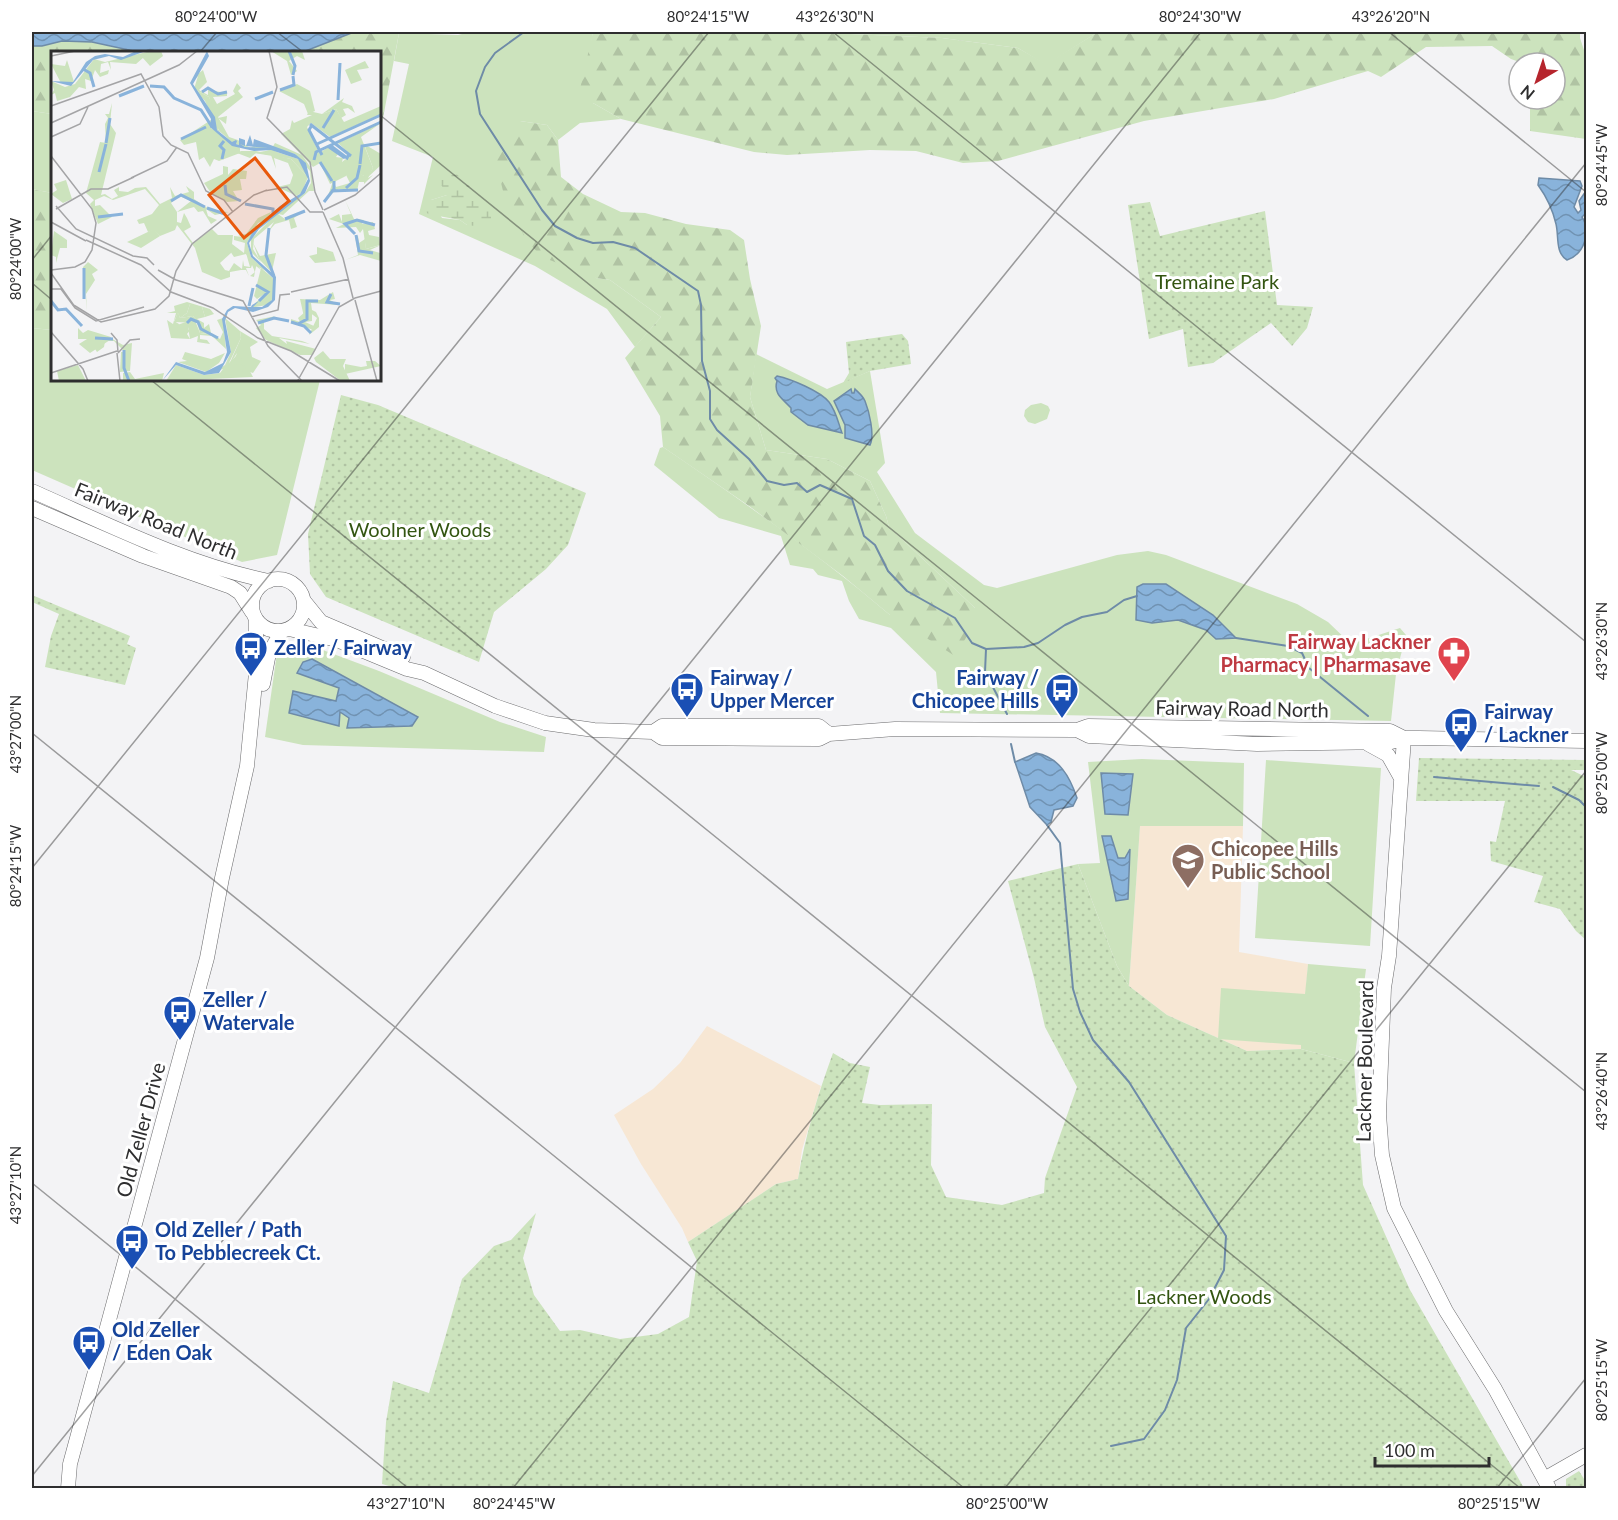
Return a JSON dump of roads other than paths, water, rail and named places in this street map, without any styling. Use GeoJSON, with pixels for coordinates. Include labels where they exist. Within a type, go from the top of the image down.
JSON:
{"type":"FeatureCollection","features":[{"type":"Feature","properties":{"kind":"main road","name":"Fairway Road North"},"geometry":{"type":"LineString","coordinates":[[32,491],[143,540],[228,571],[269,581]]}},
{"type":"Feature","properties":{"kind":"main road","name":"Fairway Road North"},"geometry":{"type":"LineString","coordinates":[[32,508],[143,556],[231,586],[240,593],[254,616]]}},
{"type":"Feature","properties":{"kind":"main road"},"geometry":{"type":"LineString","coordinates":[[278,579],[289,582],[297,587],[304,601],[300,620],[286,630],[272,631],[264,628],[254,616],[252,603],[254,594],[260,586],[269,581],[278,579]]}},
{"type":"Feature","properties":{"kind":"main road","name":"Fairway Road North"},"geometry":{"type":"LineString","coordinates":[[304,601],[321,622],[412,661],[423,673]]}},
{"type":"Feature","properties":{"kind":"main road","name":"Old Zeller Drive"},"geometry":{"type":"LineString","coordinates":[[68,1488],[70,1464],[207,958],[250,745],[256,665],[254,616]]}},
{"type":"Feature","properties":{"kind":"main road","name":"Fairway Road North"},"geometry":{"type":"LineString","coordinates":[[286,630],[329,637],[407,669],[423,673],[495,706],[545,723],[594,730],[654,732],[662,726],[819,726],[829,734],[937,728],[1077,730],[1088,726],[1390,731],[1404,738]]}},
{"type":"Feature","properties":{"kind":"main road","name":"Old Zeller Drive"},"geometry":{"type":"LineString","coordinates":[[250,745],[269,653],[286,630]]}},
{"type":"Feature","properties":{"kind":"main road","name":"Fairway Road North"},"geometry":{"type":"LineString","coordinates":[[1077,730],[1089,736],[1257,744],[1391,742],[1404,738],[1587,741]]}},
{"type":"Feature","properties":{"kind":"main road","name":"Lackner Boulevard"},"geometry":{"type":"LineString","coordinates":[[1404,738],[1389,956],[1384,988],[1379,1114],[1382,1155],[1394,1208],[1415,1250],[1446,1311],[1495,1389],[1547,1484]]}},
{"type":"Feature","properties":{"kind":"main road"},"geometry":{"type":"LineString","coordinates":[[1365,743],[1388,755],[1401,778]]}},
{"type":"Feature","properties":{"kind":"main road"},"geometry":{"type":"LineString","coordinates":[[1547,1484],[1587,1455]]}},
{"type":"Feature","properties":{"kind":"water"},"geometry":{"type":"Polygon","coordinates":[[[32,32],[354,32],[306,51],[133,51],[92,42],[62,41],[32,46],[32,32]]]}},
{"type":"Feature","properties":{"kind":"water"},"geometry":{"type":"Polygon","coordinates":[[[1539,178],[1580,181],[1582,186],[1574,207],[1578,213],[1581,210],[1579,201],[1586,191],[1586,213],[1582,217],[1586,229],[1585,241],[1578,253],[1567,260],[1559,249],[1555,219],[1538,185],[1539,178]]]}},
{"type":"Feature","properties":{"kind":"water"},"geometry":{"type":"Polygon","coordinates":[[[777,376],[805,386],[825,398],[833,409],[842,433],[808,425],[791,412],[791,408],[776,389],[775,378],[777,376]]]}},
{"type":"Feature","properties":{"kind":"water"},"geometry":{"type":"Polygon","coordinates":[[[851,389],[852,393],[855,389],[861,395],[867,405],[872,429],[870,445],[845,438],[845,425],[834,401],[851,389]]]}},
{"type":"Feature","properties":{"kind":"water"},"geometry":{"type":"Polygon","coordinates":[[[1143,584],[1166,584],[1213,615],[1236,638],[1216,639],[1206,630],[1178,620],[1152,623],[1136,620],[1137,587],[1143,584]]]}},
{"type":"Feature","properties":{"kind":"water"},"geometry":{"type":"Polygon","coordinates":[[[312,659],[418,717],[412,726],[347,728],[349,718],[340,712],[339,726],[289,713],[293,691],[336,701],[339,688],[297,673],[303,662],[312,659]]]}},
{"type":"Feature","properties":{"kind":"water"},"geometry":{"type":"Polygon","coordinates":[[[1036,753],[1057,763],[1071,783],[1077,798],[1073,806],[1054,810],[1051,822],[1047,825],[1030,807],[1015,762],[1036,753]]]}},
{"type":"Feature","properties":{"kind":"water"},"geometry":{"type":"Polygon","coordinates":[[[1101,773],[1133,774],[1128,815],[1105,814],[1101,773]]]}},
{"type":"Feature","properties":{"kind":"water"},"geometry":{"type":"Polygon","coordinates":[[[1102,836],[1111,836],[1118,858],[1125,858],[1130,849],[1128,899],[1116,901],[1102,836]]]}},
{"type":"Feature","properties":{"kind":"waterway"},"geometry":{"type":"LineString","coordinates":[[524,32],[495,53],[485,67],[476,91],[480,114],[542,210],[555,226],[577,238],[593,243],[613,242],[635,248],[698,291],[701,305],[702,361],[710,391],[710,419],[717,430],[749,459],[767,481],[784,485],[797,483],[807,492],[820,485],[852,499],[864,536],[875,545],[888,571],[907,591],[955,618],[972,643],[986,649],[1024,647],[1038,643],[1065,625],[1082,617],[1107,612],[1124,600],[1137,596]]}},
{"type":"Feature","properties":{"kind":"waterway"},"geometry":{"type":"LineString","coordinates":[[1236,638],[1288,646],[1302,653],[1309,668],[1368,716]]}},
{"type":"Feature","properties":{"kind":"waterway"},"geometry":{"type":"LineString","coordinates":[[986,649],[985,672],[1007,714]]}},
{"type":"Feature","properties":{"kind":"waterway"},"geometry":{"type":"LineString","coordinates":[[1011,744],[1015,762]]}},
{"type":"Feature","properties":{"kind":"waterway"},"geometry":{"type":"LineString","coordinates":[[1434,777],[1539,786]]}},
{"type":"Feature","properties":{"kind":"waterway"},"geometry":{"type":"LineString","coordinates":[[1553,787],[1579,800],[1586,807]]}},
{"type":"Feature","properties":{"kind":"waterway"},"geometry":{"type":"LineString","coordinates":[[1047,825],[1060,843],[1073,989],[1080,1012],[1093,1040],[1129,1082],[1226,1236],[1224,1270],[1209,1299],[1186,1328],[1177,1380],[1165,1410],[1144,1439],[1111,1446]]}},
{"type":"Feature","properties":{"kind":"place","name":"Zeller / Fairway"},"geometry":{"type":"Point","coordinates":[251,677]}},
{"type":"Feature","properties":{"kind":"place","name":"Fairway Lackner Pharmacy | Pharmasave"},"geometry":{"type":"Point","coordinates":[1454,682]}},
{"type":"Feature","properties":{"kind":"place","name":"Fairway / Upper Mercer"},"geometry":{"type":"Point","coordinates":[687,718]}},
{"type":"Feature","properties":{"kind":"place","name":"Fairway / Chicopee Hills"},"geometry":{"type":"Point","coordinates":[1062,719]}},
{"type":"Feature","properties":{"kind":"place","name":"Fairway / Lackner"},"geometry":{"type":"Point","coordinates":[1461,753]}},
{"type":"Feature","properties":{"kind":"place","name":"Chicopee Hills Public School"},"geometry":{"type":"Point","coordinates":[1188,889]}},
{"type":"Feature","properties":{"kind":"place","name":"Zeller / Watervale"},"geometry":{"type":"Point","coordinates":[180,1041]}},
{"type":"Feature","properties":{"kind":"place","name":"Old Zeller / Path To Pebblecreek Ct."},"geometry":{"type":"Point","coordinates":[132,1270]}},
{"type":"Feature","properties":{"kind":"place","name":"Old Zeller / Eden Oak"},"geometry":{"type":"Point","coordinates":[89,1371]}},
{"type":"Feature","properties":{"kind":"park label","name":"Tremaine Park"},"geometry":{"type":"Point","coordinates":[1217,282]}},
{"type":"Feature","properties":{"kind":"park label","name":"Woolner Woods"},"geometry":{"type":"Point","coordinates":[420,530]}},
{"type":"Feature","properties":{"kind":"park label","name":"Lackner Woods"},"geometry":{"type":"Point","coordinates":[1204,1297]}}]}
